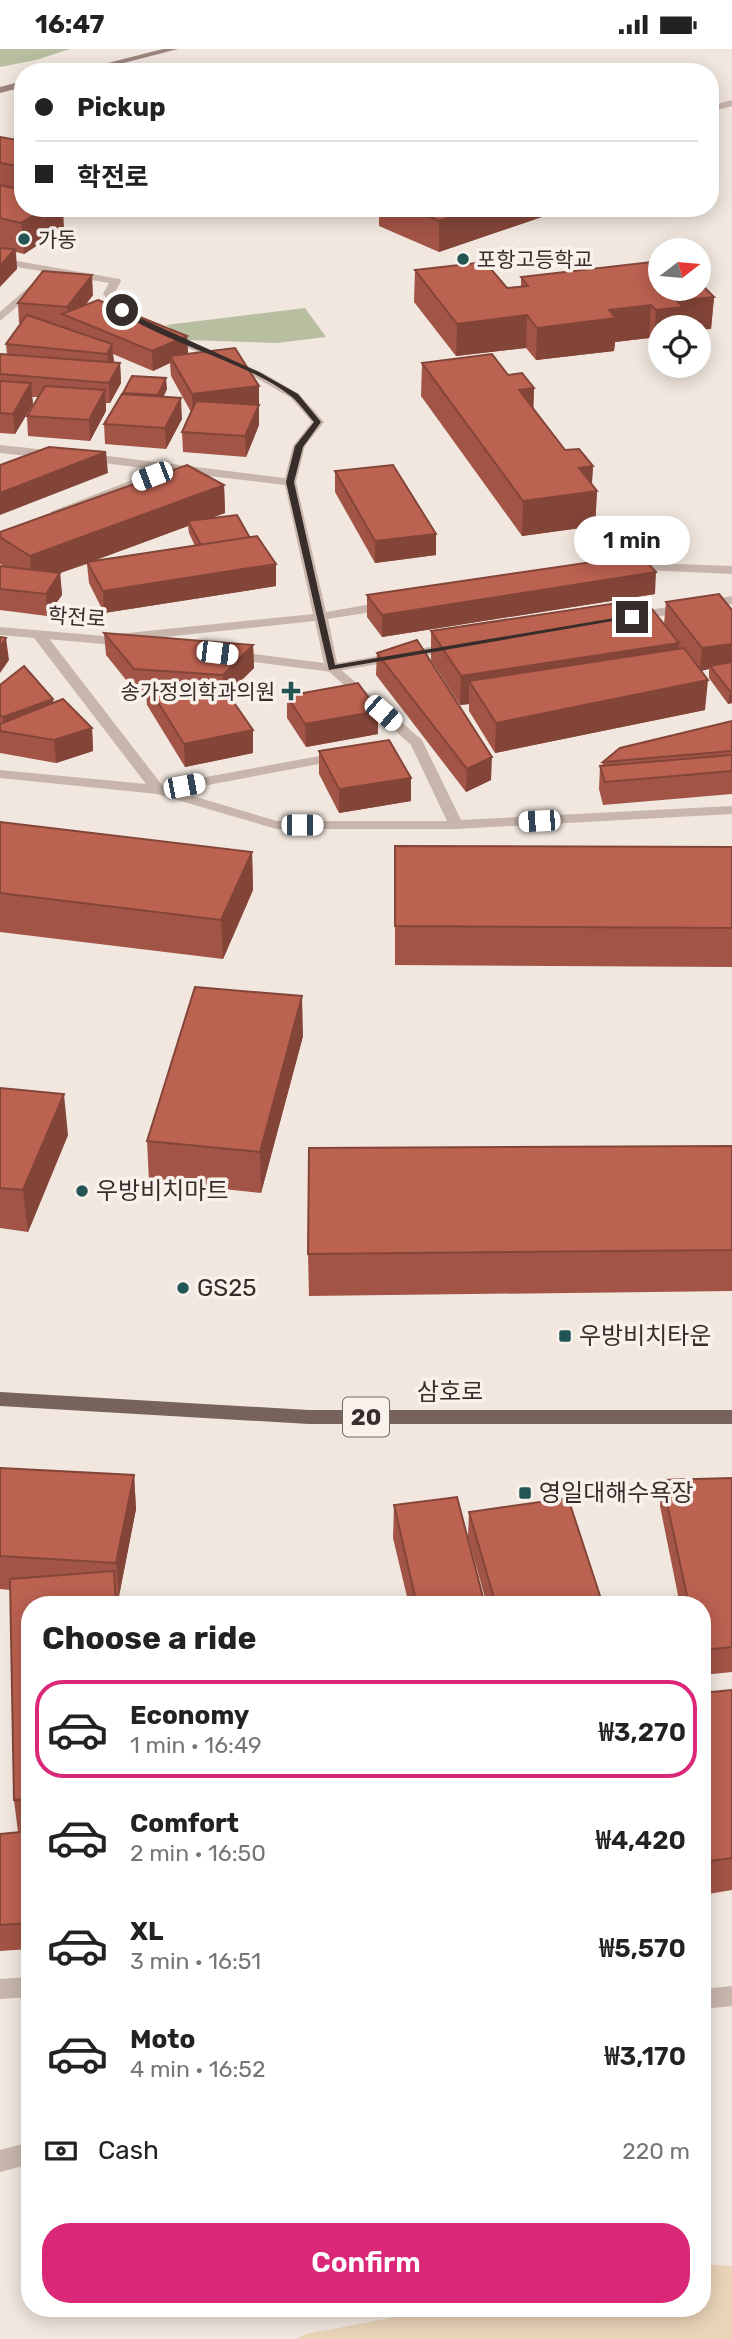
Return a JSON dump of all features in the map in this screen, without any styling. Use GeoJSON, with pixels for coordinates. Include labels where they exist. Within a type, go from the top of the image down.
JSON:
{"type":"FeatureCollection","features":[{"type":"Feature","properties":{"kind":"main road"},"geometry":{"type":"LineString","coordinates":[[114,63],[174,49]]}},
{"type":"Feature","properties":{"kind":"main road","name":"삼호로"},"geometry":{"type":"LineString","coordinates":[[0,1399],[309,1417],[732,1417]]}},
{"type":"Feature","properties":{"kind":"street"},"geometry":{"type":"LineString","coordinates":[[0,261],[116,281],[108,294],[122,310],[143,324],[257,374],[295,396],[318,422],[299,446],[290,482],[332,668],[410,744],[456,825]]}},
{"type":"Feature","properties":{"kind":"street"},"geometry":{"type":"LineString","coordinates":[[0,318],[52,271]]}},
{"type":"Feature","properties":{"kind":"street"},"geometry":{"type":"LineString","coordinates":[[0,449],[177,467],[290,482]]}},
{"type":"Feature","properties":{"kind":"street"},"geometry":{"type":"LineString","coordinates":[[38,519],[177,467]]}},
{"type":"Feature","properties":{"kind":"street"},"geometry":{"type":"LineString","coordinates":[[607,569],[634,565],[732,570]]}},
{"type":"Feature","properties":{"kind":"street"},"geometry":{"type":"LineString","coordinates":[[618,619],[732,600]]}},
{"type":"Feature","properties":{"kind":"street"},"geometry":{"type":"LineString","coordinates":[[109,639],[319,617],[401,603]]}},
{"type":"Feature","properties":{"kind":"street","name":"학전로"},"geometry":{"type":"LineString","coordinates":[[0,631],[109,639],[176,648]]}},
{"type":"Feature","properties":{"kind":"street"},"geometry":{"type":"LineString","coordinates":[[39,635],[158,790]]}},
{"type":"Feature","properties":{"kind":"street"},"geometry":{"type":"LineString","coordinates":[[217,653],[332,668],[468,645]]}},
{"type":"Feature","properties":{"kind":"street"},"geometry":{"type":"LineString","coordinates":[[158,790],[362,753]]}},
{"type":"Feature","properties":{"kind":"street"},"geometry":{"type":"LineString","coordinates":[[0,774],[158,790],[276,825],[456,825],[732,810]]}},
{"type":"Feature","properties":{"kind":"street"},"geometry":{"type":"LineString","coordinates":[[0,1989],[21,1988]]}},
{"type":"Feature","properties":{"kind":"street"},"geometry":{"type":"LineString","coordinates":[[711,1998],[732,1996]]}},
{"type":"Feature","properties":{"kind":"street"},"geometry":{"type":"LineString","coordinates":[[0,2161],[21,2155]]}},
{"type":"Feature","properties":{"kind":"green space"},"geometry":{"type":"Polygon","coordinates":[[[0,49],[70,49],[36,60],[0,67],[0,49]]]}},
{"type":"Feature","properties":{"kind":"green space"},"geometry":{"type":"Polygon","coordinates":[[[305,308],[326,337],[277,343],[187,340],[166,325],[305,308]]]}},
{"type":"Feature","properties":{"kind":"sand"},"geometry":{"type":"Polygon","coordinates":[[[711,2265],[732,2266],[732,2339],[296,2339],[306,2334],[396,2317],[711,2317],[711,2265]]]}},
{"type":"Feature","properties":{"kind":"building"},"geometry":{"type":"Polygon","coordinates":[[[0,137],[14,139],[14,165],[0,163],[0,137]]]}},
{"type":"Feature","properties":{"kind":"building"},"geometry":{"type":"Polygon","coordinates":[[[0,185],[14,188],[14,217],[31,217],[21,223],[0,218],[0,185]]]}},
{"type":"Feature","properties":{"kind":"building"},"geometry":{"type":"Polygon","coordinates":[[[430,217],[451,217],[439,221],[430,217]]]}},
{"type":"Feature","properties":{"kind":"building"},"geometry":{"type":"Polygon","coordinates":[[[0,248],[15,249],[0,266],[0,248]]]}},
{"type":"Feature","properties":{"kind":"building"},"geometry":{"type":"Polygon","coordinates":[[[485,262],[507,288],[528,286],[521,277],[648,262],[648,301],[677,301],[683,307],[656,310],[651,305],[609,310],[616,318],[537,328],[527,315],[457,324],[415,270],[485,262]]]}},
{"type":"Feature","properties":{"kind":"building"},"geometry":{"type":"Polygon","coordinates":[[[43,271],[92,275],[67,307],[18,303],[43,271]]]}},
{"type":"Feature","properties":{"kind":"building"},"geometry":{"type":"Polygon","coordinates":[[[98,300],[187,336],[152,351],[62,314],[98,300]]]}},
{"type":"Feature","properties":{"kind":"building"},"geometry":{"type":"Polygon","coordinates":[[[27,315],[112,344],[107,354],[6,344],[27,315]]]}},
{"type":"Feature","properties":{"kind":"building"},"geometry":{"type":"Polygon","coordinates":[[[235,348],[259,386],[192,394],[170,356],[235,348]]]}},
{"type":"Feature","properties":{"kind":"building"},"geometry":{"type":"Polygon","coordinates":[[[0,354],[120,363],[109,383],[0,374],[0,354]]]}},
{"type":"Feature","properties":{"kind":"building"},"geometry":{"type":"Polygon","coordinates":[[[492,354],[508,375],[522,373],[534,388],[519,390],[565,450],[579,449],[593,466],[579,468],[597,491],[523,501],[422,363],[492,354]]]}},
{"type":"Feature","properties":{"kind":"building"},"geometry":{"type":"Polygon","coordinates":[[[132,376],[166,378],[158,395],[123,393],[132,376]]]}},
{"type":"Feature","properties":{"kind":"building"},"geometry":{"type":"Polygon","coordinates":[[[0,381],[31,383],[13,414],[0,413],[0,381]]]}},
{"type":"Feature","properties":{"kind":"building"},"geometry":{"type":"Polygon","coordinates":[[[45,386],[105,390],[89,420],[27,416],[45,386]]]}},
{"type":"Feature","properties":{"kind":"building"},"geometry":{"type":"Polygon","coordinates":[[[122,394],[181,398],[165,428],[104,424],[122,394]]]}},
{"type":"Feature","properties":{"kind":"building"},"geometry":{"type":"Polygon","coordinates":[[[196,401],[259,405],[245,436],[182,432],[196,401]]]}},
{"type":"Feature","properties":{"kind":"building"},"geometry":{"type":"Polygon","coordinates":[[[49,447],[106,452],[0,493],[0,465],[49,447]]]}},
{"type":"Feature","properties":{"kind":"building"},"geometry":{"type":"Polygon","coordinates":[[[187,465],[224,485],[30,556],[0,537],[0,532],[187,465]]]}},
{"type":"Feature","properties":{"kind":"building"},"geometry":{"type":"Polygon","coordinates":[[[393,465],[436,534],[375,541],[335,471],[393,465]]]}},
{"type":"Feature","properties":{"kind":"building"},"geometry":{"type":"Polygon","coordinates":[[[237,515],[250,538],[201,545],[188,521],[237,515]]]}},
{"type":"Feature","properties":{"kind":"building"},"geometry":{"type":"Polygon","coordinates":[[[257,536],[276,564],[103,591],[87,562],[257,536]]]}},
{"type":"Feature","properties":{"kind":"building"},"geometry":{"type":"Polygon","coordinates":[[[640,555],[656,572],[382,615],[367,595],[640,555]]]}},
{"type":"Feature","properties":{"kind":"building"},"geometry":{"type":"Polygon","coordinates":[[[0,566],[60,573],[46,594],[0,589],[0,566]]]}},
{"type":"Feature","properties":{"kind":"building"},"geometry":{"type":"Polygon","coordinates":[[[719,594],[732,610],[732,644],[702,648],[666,602],[719,594]]]}},
{"type":"Feature","properties":{"kind":"building"},"geometry":{"type":"Polygon","coordinates":[[[644,599],[679,643],[461,676],[431,631],[644,599]]]}},
{"type":"Feature","properties":{"kind":"building"},"geometry":{"type":"Polygon","coordinates":[[[104,633],[253,645],[223,675],[134,669],[104,633]]]}},
{"type":"Feature","properties":{"kind":"building"},"geometry":{"type":"Polygon","coordinates":[[[0,637],[6,638],[0,648],[0,637]]]}},
{"type":"Feature","properties":{"kind":"building"},"geometry":{"type":"Polygon","coordinates":[[[417,640],[492,757],[467,769],[377,653],[417,640]]]}},
{"type":"Feature","properties":{"kind":"building"},"geometry":{"type":"Polygon","coordinates":[[[684,648],[708,680],[496,723],[469,681],[684,648]]]}},
{"type":"Feature","properties":{"kind":"building"},"geometry":{"type":"Polygon","coordinates":[[[732,662],[732,691],[730,691],[710,666],[732,662]]]}},
{"type":"Feature","properties":{"kind":"building"},"geometry":{"type":"Polygon","coordinates":[[[24,666],[53,699],[3,717],[0,715],[0,685],[24,666]]]}},
{"type":"Feature","properties":{"kind":"building"},"geometry":{"type":"Polygon","coordinates":[[[146,683],[221,684],[253,730],[184,744],[146,683]]]}},
{"type":"Feature","properties":{"kind":"building"},"geometry":{"type":"Polygon","coordinates":[[[358,683],[378,711],[305,724],[287,696],[358,683]]]}},
{"type":"Feature","properties":{"kind":"building"},"geometry":{"type":"Polygon","coordinates":[[[63,699],[92,728],[54,740],[0,731],[0,724],[63,699]]]}},
{"type":"Feature","properties":{"kind":"building"},"geometry":{"type":"Polygon","coordinates":[[[732,721],[732,751],[603,762],[620,748],[732,721]]]}},
{"type":"Feature","properties":{"kind":"building"},"geometry":{"type":"Polygon","coordinates":[[[389,740],[411,778],[339,789],[319,751],[389,740]]]}},
{"type":"Feature","properties":{"kind":"building"},"geometry":{"type":"Polygon","coordinates":[[[732,755],[732,771],[605,782],[600,766],[732,755]]]}},
{"type":"Feature","properties":{"kind":"building"},"geometry":{"type":"Polygon","coordinates":[[[0,822],[252,852],[221,920],[0,893],[0,822]]]}},
{"type":"Feature","properties":{"kind":"building"},"geometry":{"type":"Polygon","coordinates":[[[395,846],[732,847],[732,928],[395,926],[395,846]]]}},
{"type":"Feature","properties":{"kind":"building"},"geometry":{"type":"Polygon","coordinates":[[[195,987],[302,996],[260,1152],[147,1141],[195,987]]]}},
{"type":"Feature","properties":{"kind":"building"},"geometry":{"type":"Polygon","coordinates":[[[0,1088],[64,1094],[23,1190],[0,1188],[0,1088]]]}},
{"type":"Feature","properties":{"kind":"building"},"geometry":{"type":"Polygon","coordinates":[[[732,1146],[732,1250],[308,1254],[309,1148],[732,1146]]]}},
{"type":"Feature","properties":{"kind":"building"},"geometry":{"type":"Polygon","coordinates":[[[0,1468],[134,1475],[116,1563],[0,1556],[0,1468]]]}},
{"type":"Feature","properties":{"kind":"building"},"geometry":{"type":"Polygon","coordinates":[[[732,1478],[732,1647],[711,1649],[711,1596],[687,1596],[662,1480],[732,1478]]]}},
{"type":"Feature","properties":{"kind":"building"},"geometry":{"type":"Polygon","coordinates":[[[457,1497],[483,1596],[415,1596],[394,1505],[457,1497]]]}},
{"type":"Feature","properties":{"kind":"building"},"geometry":{"type":"Polygon","coordinates":[[[568,1498],[600,1596],[493,1596],[469,1512],[568,1498]]]}},
{"type":"Feature","properties":{"kind":"building"},"geometry":{"type":"Polygon","coordinates":[[[114,1571],[115,1596],[21,1596],[21,1800],[14,1800],[10,1579],[114,1571]]]}},
{"type":"Feature","properties":{"kind":"building"},"geometry":{"type":"Polygon","coordinates":[[[732,1690],[732,1858],[711,1861],[711,1692],[732,1690]]]}},
{"type":"Feature","properties":{"kind":"building"},"geometry":{"type":"Polygon","coordinates":[[[21,1832],[21,1924],[0,1925],[0,1834],[21,1832]]]}},
{"type":"Feature","properties":{"kind":"place","name":"가동"},"geometry":{"type":"Point","coordinates":[24,239]}},
{"type":"Feature","properties":{"kind":"place","name":"포항고등학교"},"geometry":{"type":"Point","coordinates":[463,259]}},
{"type":"Feature","properties":{"kind":"place","name":"송가정의학과의원"},"geometry":{"type":"Point","coordinates":[291,691]}},
{"type":"Feature","properties":{"kind":"place","name":"우방비치마트"},"geometry":{"type":"Point","coordinates":[82,1191]}},
{"type":"Feature","properties":{"kind":"place","name":"GS25"},"geometry":{"type":"Point","coordinates":[183,1288]}},
{"type":"Feature","properties":{"kind":"place","name":"우방비치타운"},"geometry":{"type":"Point","coordinates":[565,1336]}},
{"type":"Feature","properties":{"kind":"place","name":"영일대해수욕장"},"geometry":{"type":"Point","coordinates":[525,1493]}},
{"type":"Feature","properties":{"kind":"route"},"geometry":{"type":"LineString","coordinates":[[122,310],[143,324],[257,374],[295,396],[318,422],[299,446],[290,482],[332,668],[632,617]]}}]}
